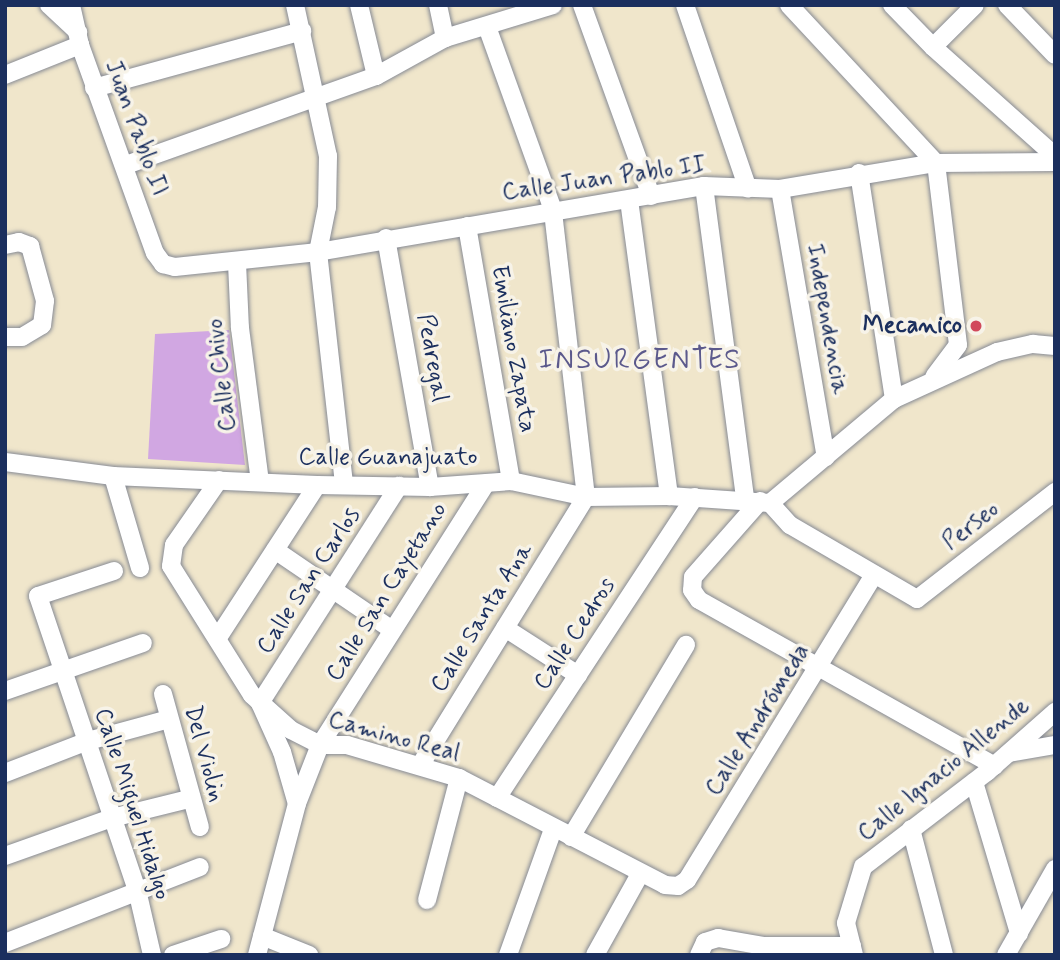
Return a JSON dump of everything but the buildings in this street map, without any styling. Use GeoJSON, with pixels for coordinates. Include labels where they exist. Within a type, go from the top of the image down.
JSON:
{"type":"FeatureCollection","features":[{"type":"Feature","properties":{"kind":"street"},"geometry":{"type":"LineString","coordinates":[[5,75],[79,38],[49,5]]}},
{"type":"Feature","properties":{"kind":"street","name":"Juan Pablo II"},"geometry":{"type":"LineString","coordinates":[[71,5],[94,88],[125,165],[155,253],[163,264]]}},
{"type":"Feature","properties":{"kind":"street"},"geometry":{"type":"LineString","coordinates":[[295,5],[328,156],[327,206],[318,252],[344,484]]}},
{"type":"Feature","properties":{"kind":"street"},"geometry":{"type":"LineString","coordinates":[[359,5],[376,76]]}},
{"type":"Feature","properties":{"kind":"street"},"geometry":{"type":"LineString","coordinates":[[438,5],[445,38]]}},
{"type":"Feature","properties":{"kind":"street"},"geometry":{"type":"LineString","coordinates":[[125,165],[376,76],[445,38],[487,27],[519,11],[553,5]]}},
{"type":"Feature","properties":{"kind":"street"},"geometry":{"type":"LineString","coordinates":[[582,5],[651,196]]}},
{"type":"Feature","properties":{"kind":"street"},"geometry":{"type":"LineString","coordinates":[[685,5],[748,189]]}},
{"type":"Feature","properties":{"kind":"street"},"geometry":{"type":"LineString","coordinates":[[789,5],[936,163],[958,345],[936,376]]}},
{"type":"Feature","properties":{"kind":"street"},"geometry":{"type":"LineString","coordinates":[[892,5],[933,47],[1055,156]]}},
{"type":"Feature","properties":{"kind":"street"},"geometry":{"type":"LineString","coordinates":[[933,47],[975,5]]}},
{"type":"Feature","properties":{"kind":"street"},"geometry":{"type":"LineString","coordinates":[[1007,5],[1055,55]]}},
{"type":"Feature","properties":{"kind":"street"},"geometry":{"type":"LineString","coordinates":[[487,27],[553,210],[586,497]]}},
{"type":"Feature","properties":{"kind":"street"},"geometry":{"type":"LineString","coordinates":[[94,88],[302,31]]}},
{"type":"Feature","properties":{"kind":"street","name":"Calle Juan Pablo II"},"geometry":{"type":"LineString","coordinates":[[163,264],[190,267],[318,252],[386,238],[704,186],[780,189],[859,173],[936,163],[1055,162]]}},
{"type":"Feature","properties":{"kind":"street"},"geometry":{"type":"LineString","coordinates":[[859,173],[894,398]]}},
{"type":"Feature","properties":{"kind":"street"},"geometry":{"type":"LineString","coordinates":[[704,186],[758,501],[790,525],[874,575]]}},
{"type":"Feature","properties":{"kind":"street","name":"Independencia"},"geometry":{"type":"LineString","coordinates":[[780,189],[826,457]]}},
{"type":"Feature","properties":{"kind":"street"},"geometry":{"type":"LineString","coordinates":[[629,200],[669,496]]}},
{"type":"Feature","properties":{"kind":"street","name":"Emiliano Zapata"},"geometry":{"type":"LineString","coordinates":[[467,226],[511,481]]}},
{"type":"Feature","properties":{"kind":"street","name":"Pedregal"},"geometry":{"type":"LineString","coordinates":[[386,238],[430,487]]}},
{"type":"Feature","properties":{"kind":"street"},"geometry":{"type":"LineString","coordinates":[[5,245],[19,242],[30,246],[45,301],[42,325],[22,337],[5,337]]}},
{"type":"Feature","properties":{"kind":"street","name":"Calle Chivo"},"geometry":{"type":"LineString","coordinates":[[237,263],[240,328],[260,481]]}},
{"type":"Feature","properties":{"kind":"street"},"geometry":{"type":"LineString","coordinates":[[995,766],[699,600],[692,590],[693,577],[758,501],[826,457],[894,398],[936,376],[997,352],[1033,344],[1055,346]]}},
{"type":"Feature","properties":{"kind":"street"},"geometry":{"type":"LineString","coordinates":[[958,345],[997,352]]}},
{"type":"Feature","properties":{"kind":"street","name":"Calle Guanajuato"},"geometry":{"type":"LineString","coordinates":[[5,462],[113,476],[430,487],[511,481],[586,497],[669,496],[758,501]]}},
{"type":"Feature","properties":{"kind":"street"},"geometry":{"type":"LineString","coordinates":[[113,476],[140,568]]}},
{"type":"Feature","properties":{"kind":"street","name":"Camino Real"},"geometry":{"type":"LineString","coordinates":[[219,480],[170,555],[172,566],[219,636],[230,666],[260,703],[292,730],[320,746],[347,745],[421,764],[459,778],[640,874],[678,886]]}},
{"type":"Feature","properties":{"kind":"street","name":"Calle San Cayetano"},"geometry":{"type":"LineString","coordinates":[[257,955],[297,804],[320,746],[391,629],[486,483]]}},
{"type":"Feature","properties":{"kind":"street"},"geometry":{"type":"LineString","coordinates":[[219,636],[317,485]]}},
{"type":"Feature","properties":{"kind":"street","name":"Calle San Carlos"},"geometry":{"type":"LineString","coordinates":[[260,703],[399,486]]}},
{"type":"Feature","properties":{"kind":"street","name":"Perseo"},"geometry":{"type":"LineString","coordinates":[[874,575],[917,599],[1055,492]]}},
{"type":"Feature","properties":{"kind":"street","name":"Calle Santa Ana"},"geometry":{"type":"LineString","coordinates":[[421,764],[586,497]]}},
{"type":"Feature","properties":{"kind":"street","name":"Calle Cedros"},"geometry":{"type":"LineString","coordinates":[[497,798],[695,497]]}},
{"type":"Feature","properties":{"kind":"street"},"geometry":{"type":"LineString","coordinates":[[275,550],[391,629]]}},
{"type":"Feature","properties":{"kind":"street","name":"Calle Miguel Hidalgo"},"geometry":{"type":"LineString","coordinates":[[114,571],[38,596],[137,890],[152,955]]}},
{"type":"Feature","properties":{"kind":"street","name":"Calle Andrómeda"},"geometry":{"type":"LineString","coordinates":[[678,886],[687,880],[874,575]]}},
{"type":"Feature","properties":{"kind":"street"},"geometry":{"type":"LineString","coordinates":[[505,628],[578,675]]}},
{"type":"Feature","properties":{"kind":"street"},"geometry":{"type":"LineString","coordinates":[[5,691],[143,643]]}},
{"type":"Feature","properties":{"kind":"street"},"geometry":{"type":"LineString","coordinates":[[571,837],[686,645]]}},
{"type":"Feature","properties":{"kind":"street","name":"Del Violin"},"geometry":{"type":"LineString","coordinates":[[163,694],[189,799],[200,827]]}},
{"type":"Feature","properties":{"kind":"street"},"geometry":{"type":"LineString","coordinates":[[260,703],[282,752],[297,804]]}},
{"type":"Feature","properties":{"kind":"street","name":"Calle Ignacio Allende"},"geometry":{"type":"LineString","coordinates":[[853,951],[846,923],[863,867],[995,766],[1054,714]]}},
{"type":"Feature","properties":{"kind":"street"},"geometry":{"type":"LineString","coordinates":[[5,773],[88,741],[169,719]]}},
{"type":"Feature","properties":{"kind":"street"},"geometry":{"type":"LineString","coordinates":[[1009,752],[1055,745]]}},
{"type":"Feature","properties":{"kind":"street"},"geometry":{"type":"LineString","coordinates":[[427,900],[459,778]]}},
{"type":"Feature","properties":{"kind":"street"},"geometry":{"type":"LineString","coordinates":[[974,782],[1020,933]]}},
{"type":"Feature","properties":{"kind":"street"},"geometry":{"type":"LineString","coordinates":[[5,856],[112,818],[189,799]]}},
{"type":"Feature","properties":{"kind":"street"},"geometry":{"type":"LineString","coordinates":[[508,955],[553,829]]}},
{"type":"Feature","properties":{"kind":"street"},"geometry":{"type":"LineString","coordinates":[[911,829],[944,955]]}},
{"type":"Feature","properties":{"kind":"street"},"geometry":{"type":"LineString","coordinates":[[16,955],[5,946],[137,890],[200,867]]}},
{"type":"Feature","properties":{"kind":"street"},"geometry":{"type":"LineString","coordinates":[[1007,955],[1055,869]]}},
{"type":"Feature","properties":{"kind":"street"},"geometry":{"type":"LineString","coordinates":[[595,955],[640,874]]}},
{"type":"Feature","properties":{"kind":"street"},"geometry":{"type":"LineString","coordinates":[[262,936],[310,955]]}},
{"type":"Feature","properties":{"kind":"street"},"geometry":{"type":"LineString","coordinates":[[699,955],[705,942],[718,938],[765,950],[853,951]]}},
{"type":"Feature","properties":{"kind":"street"},"geometry":{"type":"LineString","coordinates":[[173,955],[221,939]]}},
{"type":"Feature","properties":{"kind":"place","name":"Mecanico"},"geometry":{"type":"Point","coordinates":[976,326]}},
{"type":"Feature","properties":{"kind":"district","name":"INSURGENTES"},"geometry":{"type":"Point","coordinates":[640,361]}}]}
